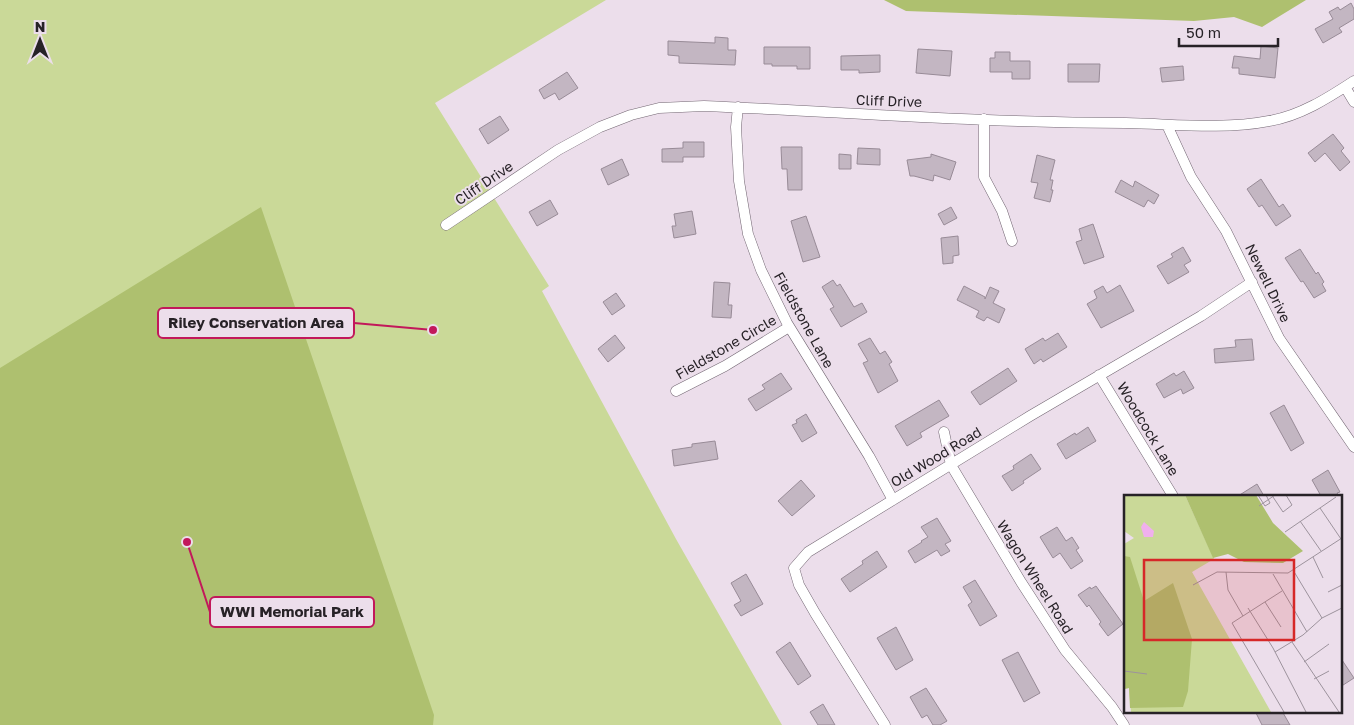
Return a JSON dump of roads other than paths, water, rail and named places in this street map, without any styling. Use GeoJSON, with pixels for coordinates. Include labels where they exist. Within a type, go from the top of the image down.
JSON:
{"type":"FeatureCollection","features":[{"type":"Feature","properties":{"kind":"street"},"geometry":{"type":"LineString","coordinates":[[1349,84],[1354,102]]}},
{"type":"Feature","properties":{"kind":"street","name":"Cliff Drive"},"geometry":{"type":"LineString","coordinates":[[446,225],[558,150],[600,127],[631,115],[659,108],[704,106],[1050,123],[1217,126],[1270,122],[1302,112],[1349,84]]}},
{"type":"Feature","properties":{"kind":"street","name":"Fieldstone Lane"},"geometry":{"type":"LineString","coordinates":[[738,108],[736,127],[739,181],[748,234],[761,270],[790,327],[869,456],[893,500]]}},
{"type":"Feature","properties":{"kind":"street"},"geometry":{"type":"LineString","coordinates":[[984,120],[984,177],[1002,211],[1012,241]]}},
{"type":"Feature","properties":{"kind":"street","name":"Newell Drive"},"geometry":{"type":"LineString","coordinates":[[1167,125],[1191,177],[1226,231],[1280,338],[1354,447]]}},
{"type":"Feature","properties":{"kind":"street","name":"Old Wood Road"},"geometry":{"type":"LineString","coordinates":[[885,725],[815,613],[799,585],[794,568],[808,552],[1099,375],[1201,316],[1252,282]]}},
{"type":"Feature","properties":{"kind":"street","name":"Fieldstone Circle"},"geometry":{"type":"LineString","coordinates":[[676,391],[725,366],[790,327]]}},
{"type":"Feature","properties":{"kind":"street","name":"Woodcock Lane"},"geometry":{"type":"LineString","coordinates":[[1099,375],[1172,495]]}},
{"type":"Feature","properties":{"kind":"street","name":"Wagon Wheel Road"},"geometry":{"type":"LineString","coordinates":[[944,432],[950,465],[1021,582],[1065,650],[1112,707],[1124,725]]}},
{"type":"Feature","properties":{"kind":"place","name":"Riley Conservation Area"},"geometry":{"type":"Point","coordinates":[433,330]}},
{"type":"Feature","properties":{"kind":"place","name":"WWI Memorial Park"},"geometry":{"type":"Point","coordinates":[187,542]}}]}
